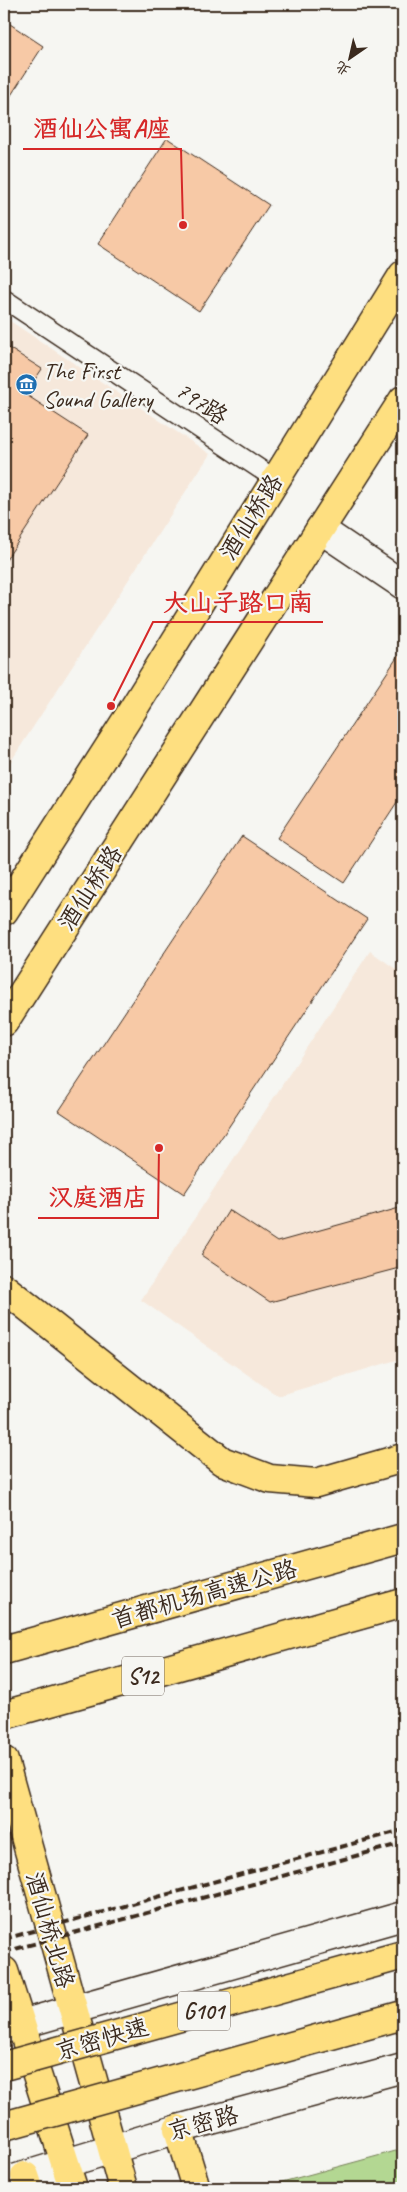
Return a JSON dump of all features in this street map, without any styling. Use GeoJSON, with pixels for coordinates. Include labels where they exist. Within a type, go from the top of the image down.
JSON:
{"type":"FeatureCollection","features":[{"type":"Feature","properties":{"kind":"main road","name":"酒仙桥路"},"geometry":{"type":"LineString","coordinates":[[4,911],[127,719],[403,275]]}},
{"type":"Feature","properties":{"kind":"main road","name":"酒仙桥路"},"geometry":{"type":"LineString","coordinates":[[4,1022],[403,400]]}},
{"type":"Feature","properties":{"kind":"main road"},"geometry":{"type":"LineString","coordinates":[[320,528],[403,585]]}},
{"type":"Feature","properties":{"kind":"main road"},"geometry":{"type":"LineString","coordinates":[[4,1288],[222,1460],[270,1479],[316,1483],[403,1458]]}},
{"type":"Feature","properties":{"kind":"main road","name":"首都机场高速公路"},"geometry":{"type":"LineString","coordinates":[[4,1650],[403,1538]]}},
{"type":"Feature","properties":{"kind":"main road","name":"S12"},"geometry":{"type":"LineString","coordinates":[[4,1715],[403,1604]]}},
{"type":"Feature","properties":{"kind":"main road","name":"酒仙桥北路"},"geometry":{"type":"LineString","coordinates":[[4,1761],[72,2011],[123,2188]]}},
{"type":"Feature","properties":{"kind":"main road"},"geometry":{"type":"LineString","coordinates":[[12,2027],[403,1916]]}},
{"type":"Feature","properties":{"kind":"main road","name":"京密快速"},"geometry":{"type":"LineString","coordinates":[[4,2066],[403,1955]]}},
{"type":"Feature","properties":{"kind":"main road"},"geometry":{"type":"LineString","coordinates":[[4,1971],[12,2027],[69,2176]]}},
{"type":"Feature","properties":{"kind":"main road","name":"G101"},"geometry":{"type":"LineString","coordinates":[[4,2126],[403,2015]]}},
{"type":"Feature","properties":{"kind":"main road","name":"京密路"},"geometry":{"type":"LineString","coordinates":[[19,2182],[69,2176],[111,2148],[403,2068]]}},
{"type":"Feature","properties":{"kind":"main road"},"geometry":{"type":"LineString","coordinates":[[178,2129],[196,2188]]}},
{"type":"Feature","properties":{"kind":"lane","name":"797路"},"geometry":{"type":"LineString","coordinates":[[4,300],[275,479]]}},
{"type":"Feature","properties":{"kind":"shaded area"},"geometry":{"type":"Polygon","coordinates":[[[4,317],[210,454],[4,772],[4,317]]]}},
{"type":"Feature","properties":{"kind":"shaded area"},"geometry":{"type":"Polygon","coordinates":[[[370,951],[403,974],[403,1358],[278,1396],[141,1300],[370,951]]]}},
{"type":"Feature","properties":{"kind":"green space"},"geometry":{"type":"Polygon","coordinates":[[[403,2149],[403,2188],[260,2188],[403,2149]]]}},
{"type":"Feature","properties":{"kind":"building"},"geometry":{"type":"Polygon","coordinates":[[[4,20],[43,46],[4,106],[4,20]]]}},
{"type":"Feature","properties":{"kind":"building"},"geometry":{"type":"Polygon","coordinates":[[[167,138],[269,205],[199,311],[98,244],[167,138]]]}},
{"type":"Feature","properties":{"kind":"building"},"geometry":{"type":"Polygon","coordinates":[[[4,345],[42,369],[25,394],[88,435],[4,563],[4,345]]]}},
{"type":"Feature","properties":{"kind":"building"},"geometry":{"type":"Polygon","coordinates":[[[402,650],[403,793],[344,883],[277,838],[402,650]]]}},
{"type":"Feature","properties":{"kind":"building"},"geometry":{"type":"Polygon","coordinates":[[[242,836],[367,919],[184,1194],[59,1111],[242,836]]]}},
{"type":"Feature","properties":{"kind":"building"},"geometry":{"type":"Polygon","coordinates":[[[403,1207],[403,1267],[270,1302],[201,1255],[229,1210],[277,1242],[403,1207]]]}},
{"type":"Feature","properties":{"kind":"railway"},"geometry":{"type":"LineString","coordinates":[[4,1939],[403,1830]]}},
{"type":"Feature","properties":{"kind":"railway"},"geometry":{"type":"LineString","coordinates":[[4,1952],[403,1843]]}},
{"type":"Feature","properties":{"kind":"place","name":"酒仙公寓A座"},"geometry":{"type":"Point","coordinates":[183,225]}},
{"type":"Feature","properties":{"kind":"place","name":"The First Sound Gallery"},"geometry":{"type":"Point","coordinates":[27,385]}},
{"type":"Feature","properties":{"kind":"place","name":"大山子路口南"},"geometry":{"type":"Point","coordinates":[111,706]}},
{"type":"Feature","properties":{"kind":"place","name":"汉庭酒店"},"geometry":{"type":"Point","coordinates":[159,1148]}}]}
